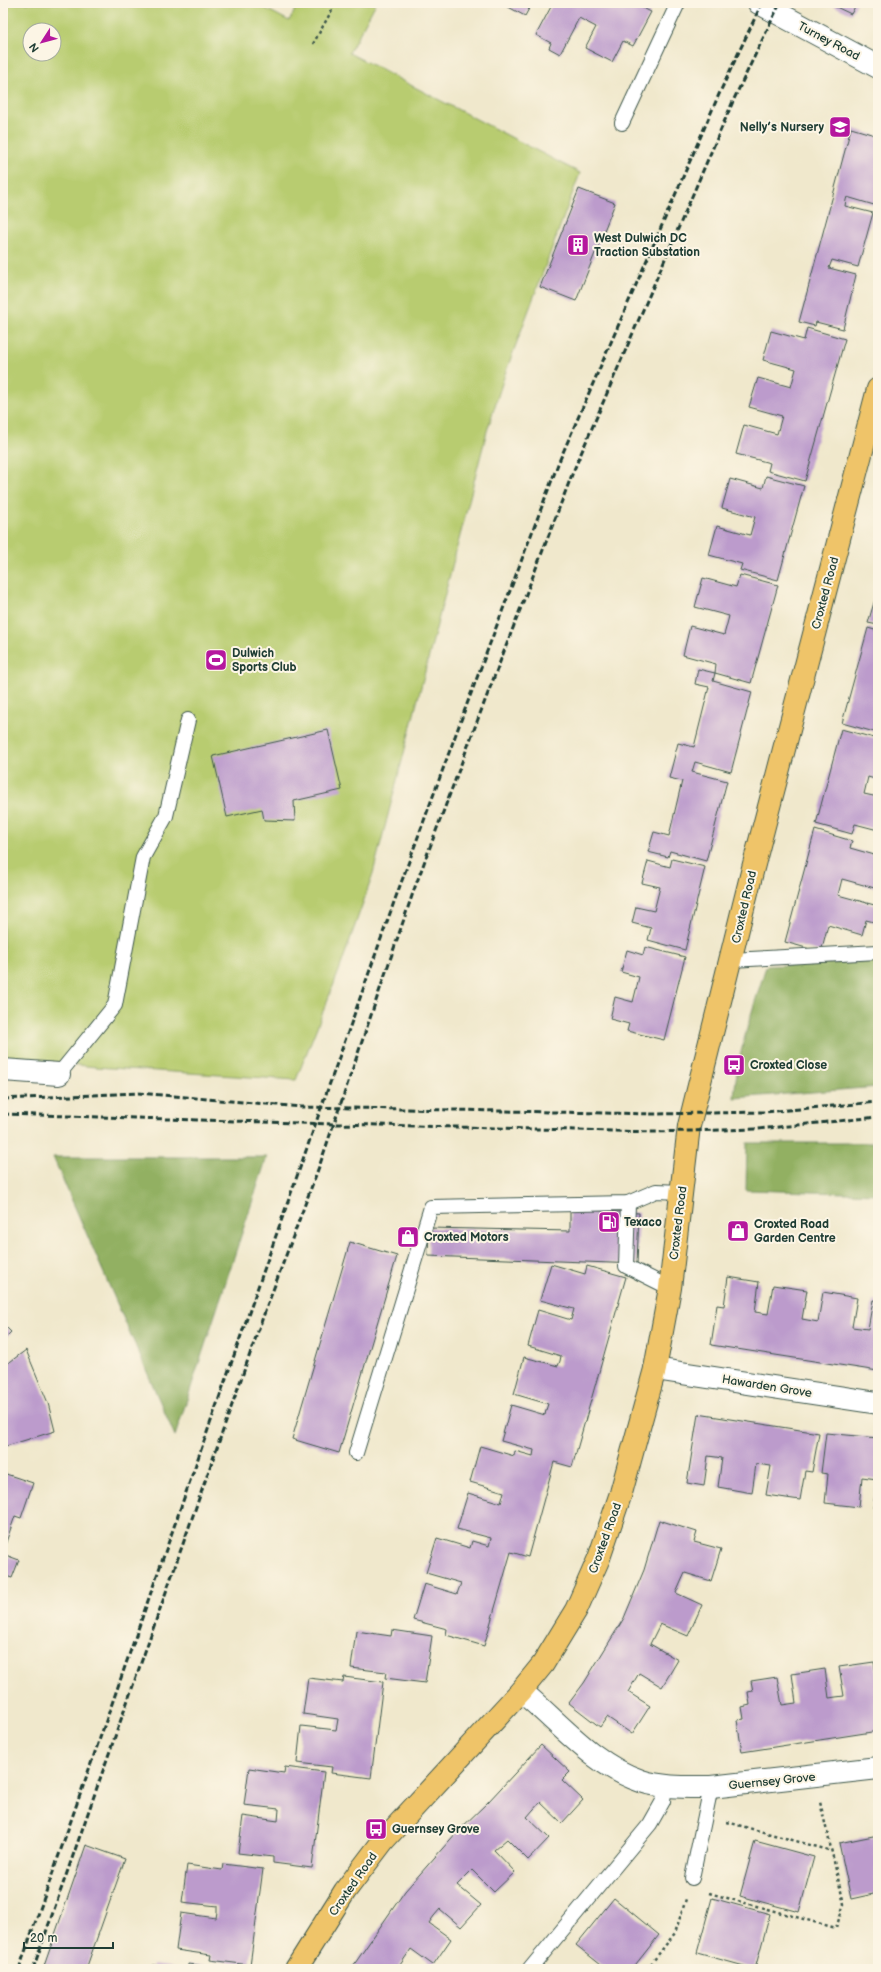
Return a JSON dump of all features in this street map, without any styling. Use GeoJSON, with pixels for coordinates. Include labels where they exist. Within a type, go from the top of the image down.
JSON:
{"type":"FeatureCollection","features":[{"type":"Feature","properties":{"kind":"main road","name":"Croxted Road"},"geometry":{"type":"LineString","coordinates":[[296,1969],[345,1891],[383,1841],[521,1691],[559,1640],[588,1585],[621,1493],[655,1369],[670,1288],[689,1126],[732,960],[753,868],[878,389]]}},
{"type":"Feature","properties":{"kind":"street","name":"Turney Road"},"geometry":{"type":"LineString","coordinates":[[759,3],[878,67]]}},
{"type":"Feature","properties":{"kind":"street"},"geometry":{"type":"LineString","coordinates":[[3,1070],[59,1074]]}},
{"type":"Feature","properties":{"kind":"street","name":"Hawarden Grove"},"geometry":{"type":"LineString","coordinates":[[655,1369],[878,1403]]}},
{"type":"Feature","properties":{"kind":"street","name":"Guernsey Grove"},"geometry":{"type":"LineString","coordinates":[[521,1691],[575,1739],[606,1763],[642,1781],[686,1788],[711,1787],[878,1768]]}},
{"type":"Feature","properties":{"kind":"lane"},"geometry":{"type":"LineString","coordinates":[[622,123],[678,3]]}},
{"type":"Feature","properties":{"kind":"lane"},"geometry":{"type":"LineString","coordinates":[[59,1074],[115,1005],[143,857],[166,816],[188,720]]}},
{"type":"Feature","properties":{"kind":"lane"},"geometry":{"type":"LineString","coordinates":[[732,960],[878,952]]}},
{"type":"Feature","properties":{"kind":"lane"},"geometry":{"type":"LineString","coordinates":[[356,1453],[431,1207],[628,1203],[656,1192],[682,1192]]}},
{"type":"Feature","properties":{"kind":"lane"},"geometry":{"type":"LineString","coordinates":[[628,1203],[626,1266],[670,1288]]}},
{"type":"Feature","properties":{"kind":"lane"},"geometry":{"type":"LineString","coordinates":[[530,1969],[650,1824],[663,1801],[665,1785]]}},
{"type":"Feature","properties":{"kind":"lane"},"geometry":{"type":"LineString","coordinates":[[690,1883],[711,1787]]}},
{"type":"Feature","properties":{"kind":"path"},"geometry":{"type":"LineString","coordinates":[[313,44],[336,3]]}},
{"type":"Feature","properties":{"kind":"path"},"geometry":{"type":"LineString","coordinates":[[647,1969],[675,1932],[690,1883],[836,1928],[844,1904],[814,1776]]}},
{"type":"Feature","properties":{"kind":"path"},"geometry":{"type":"LineString","coordinates":[[705,1816],[832,1851]]}},
{"type":"Feature","properties":{"kind":"green space","name":"Dulwich Sports Club"},"geometry":{"type":"Polygon","coordinates":[[[3,3],[255,3],[289,21],[299,3],[376,3],[349,53],[580,173],[505,374],[487,431],[372,877],[339,971],[296,1080],[96,1067],[3,1057],[3,3]]]}},
{"type":"Feature","properties":{"kind":"green space"},"geometry":{"type":"Polygon","coordinates":[[[878,961],[878,1087],[734,1098],[738,1064],[766,966],[878,961]]]}},
{"type":"Feature","properties":{"kind":"green space"},"geometry":{"type":"Polygon","coordinates":[[[747,1143],[878,1143],[878,1194],[746,1190],[747,1143]]]}},
{"type":"Feature","properties":{"kind":"green space"},"geometry":{"type":"Polygon","coordinates":[[[53,1157],[267,1157],[175,1436],[53,1157]]]}},
{"type":"Feature","properties":{"kind":"building"},"geometry":{"type":"Polygon","coordinates":[[[501,3],[532,3],[525,16],[501,3]]]}},
{"type":"Feature","properties":{"kind":"building"},"geometry":{"type":"Polygon","coordinates":[[[553,3],[633,3],[651,12],[633,46],[623,41],[612,62],[585,48],[596,27],[579,18],[560,54],[549,48],[551,43],[536,35],[553,3]]]}},
{"type":"Feature","properties":{"kind":"building"},"geometry":{"type":"Polygon","coordinates":[[[835,3],[857,3],[851,14],[834,6],[835,3]]]}},
{"type":"Feature","properties":{"kind":"building"},"geometry":{"type":"Polygon","coordinates":[[[851,128],[878,136],[878,193],[874,205],[847,197],[846,200],[845,206],[873,213],[858,267],[832,260],[829,268],[856,275],[843,329],[816,322],[815,326],[799,322],[851,128]]]}},
{"type":"Feature","properties":{"kind":"building","name":"West Dulwich DC Traction Substation"},"geometry":{"type":"Polygon","coordinates":[[[579,189],[615,203],[576,301],[540,287],[579,189]]]}},
{"type":"Feature","properties":{"kind":"building"},"geometry":{"type":"Polygon","coordinates":[[[807,328],[845,339],[805,481],[768,471],[770,463],[736,454],[744,425],[777,434],[782,416],[749,407],[758,378],[791,387],[796,369],[763,360],[771,331],[804,340],[807,328]]]}},
{"type":"Feature","properties":{"kind":"building"},"geometry":{"type":"Polygon","coordinates":[[[766,476],[804,486],[778,580],[740,570],[742,564],[709,555],[717,526],[750,535],[755,517],[722,508],[730,479],[763,488],[766,476]]]}},
{"type":"Feature","properties":{"kind":"building"},"geometry":{"type":"Polygon","coordinates":[[[740,575],[778,585],[751,683],[715,673],[716,664],[683,655],[690,626],[724,635],[727,624],[729,616],[695,607],[703,578],[736,587],[740,575]]]}},
{"type":"Feature","properties":{"kind":"building"},"geometry":{"type":"Polygon","coordinates":[[[878,589],[878,625],[868,623],[878,589]]]}},
{"type":"Feature","properties":{"kind":"building"},"geometry":{"type":"Polygon","coordinates":[[[868,628],[878,631],[878,733],[842,723],[868,628]]]}},
{"type":"Feature","properties":{"kind":"building"},"geometry":{"type":"Polygon","coordinates":[[[698,669],[715,673],[713,681],[752,692],[731,772],[695,762],[692,772],[727,781],[706,861],[670,851],[668,857],[648,852],[654,832],[669,836],[682,781],[669,778],[678,743],[694,747],[709,687],[695,684],[698,669]]]}},
{"type":"Feature","properties":{"kind":"building"},"geometry":{"type":"Polygon","coordinates":[[[841,729],[878,739],[878,780],[868,777],[864,794],[878,797],[878,830],[855,824],[852,834],[816,824],[841,729]]]}},
{"type":"Feature","properties":{"kind":"building"},"geometry":{"type":"Polygon","coordinates":[[[328,730],[342,790],[294,801],[295,821],[264,820],[262,809],[227,817],[213,756],[328,730]]]}},
{"type":"Feature","properties":{"kind":"building"},"geometry":{"type":"Polygon","coordinates":[[[815,830],[852,841],[850,848],[878,856],[878,889],[842,879],[838,895],[878,906],[874,922],[866,920],[862,935],[828,925],[821,952],[785,942],[815,830]]]}},
{"type":"Feature","properties":{"kind":"building"},"geometry":{"type":"Polygon","coordinates":[[[672,859],[705,867],[685,950],[648,940],[651,928],[632,923],[636,907],[654,911],[660,887],[642,883],[648,861],[670,867],[672,859]]]}},
{"type":"Feature","properties":{"kind":"building"},"geometry":{"type":"Polygon","coordinates":[[[645,947],[685,957],[664,1040],[627,1031],[629,1024],[610,1019],[615,997],[633,1002],[636,990],[639,977],[621,972],[627,950],[643,955],[645,947]]]}},
{"type":"Feature","properties":{"kind":"building"},"geometry":{"type":"Polygon","coordinates":[[[570,1209],[639,1213],[637,1264],[428,1256],[429,1228],[570,1231],[570,1209]]]}},
{"type":"Feature","properties":{"kind":"building"},"geometry":{"type":"Polygon","coordinates":[[[350,1242],[397,1256],[339,1453],[292,1439],[350,1242]]]}},
{"type":"Feature","properties":{"kind":"building"},"geometry":{"type":"Polygon","coordinates":[[[551,1264],[585,1274],[587,1266],[626,1277],[572,1467],[554,1462],[528,1557],[511,1552],[484,1646],[446,1635],[447,1629],[413,1620],[424,1584],[457,1594],[461,1583],[426,1573],[437,1538],[470,1548],[472,1541],[489,1546],[491,1538],[457,1529],[468,1493],[501,1503],[504,1492],[470,1482],[480,1446],[514,1456],[515,1451],[533,1456],[534,1450],[501,1441],[511,1405],[545,1415],[548,1404],[514,1394],[524,1357],[558,1366],[560,1361],[561,1356],[528,1346],[538,1310],[571,1320],[574,1309],[540,1300],[551,1264]]]}},
{"type":"Feature","properties":{"kind":"building"},"geometry":{"type":"Polygon","coordinates":[[[728,1277],[759,1282],[755,1312],[768,1314],[773,1285],[807,1290],[802,1319],[818,1322],[823,1292],[857,1298],[852,1327],[868,1329],[873,1300],[878,1301],[878,1371],[711,1345],[717,1305],[724,1306],[728,1277]]]}},
{"type":"Feature","properties":{"kind":"building"},"geometry":{"type":"Polygon","coordinates":[[[3,1324],[11,1332],[3,1340],[3,1324]]]}},
{"type":"Feature","properties":{"kind":"building"},"geometry":{"type":"Polygon","coordinates":[[[26,1350],[48,1403],[55,1431],[3,1447],[3,1367],[26,1350]]]}},
{"type":"Feature","properties":{"kind":"building"},"geometry":{"type":"Polygon","coordinates":[[[698,1414],[819,1433],[812,1472],[805,1471],[800,1500],[766,1495],[771,1466],[756,1464],[752,1493],[718,1487],[722,1458],[716,1457],[708,1456],[704,1486],[687,1483],[698,1414]]]}},
{"type":"Feature","properties":{"kind":"building"},"geometry":{"type":"Polygon","coordinates":[[[826,1433],[878,1438],[878,1508],[873,1508],[877,1479],[862,1477],[859,1507],[825,1503],[828,1474],[821,1473],[826,1433]]]}},
{"type":"Feature","properties":{"kind":"building"},"geometry":{"type":"Polygon","coordinates":[[[3,1473],[33,1483],[21,1518],[15,1516],[3,1551],[3,1473]]]}},
{"type":"Feature","properties":{"kind":"building"},"geometry":{"type":"Polygon","coordinates":[[[659,1520],[697,1532],[694,1542],[721,1549],[711,1581],[685,1573],[676,1593],[702,1605],[688,1636],[660,1624],[650,1644],[678,1660],[662,1687],[639,1673],[628,1692],[650,1706],[632,1734],[607,1717],[600,1727],[569,1703],[584,1683],[624,1618],[644,1570],[659,1520]]]}},
{"type":"Feature","properties":{"kind":"building"},"geometry":{"type":"Polygon","coordinates":[[[3,1554],[19,1560],[12,1578],[3,1575],[3,1554]]]}},
{"type":"Feature","properties":{"kind":"building"},"geometry":{"type":"Polygon","coordinates":[[[392,1630],[432,1636],[425,1683],[385,1678],[386,1672],[351,1668],[356,1631],[391,1636],[392,1630]]]}},
{"type":"Feature","properties":{"kind":"building"},"geometry":{"type":"Polygon","coordinates":[[[874,1662],[878,1685],[878,1731],[742,1752],[737,1720],[744,1719],[742,1707],[750,1705],[748,1692],[753,1691],[751,1681],[777,1677],[782,1705],[796,1703],[792,1674],[825,1669],[829,1698],[844,1696],[839,1667],[874,1662]]]}},
{"type":"Feature","properties":{"kind":"building"},"geometry":{"type":"Polygon","coordinates":[[[344,1677],[383,1682],[371,1778],[331,1773],[332,1767],[297,1763],[301,1726],[336,1730],[338,1719],[303,1714],[308,1678],[343,1682],[344,1677]]]}},
{"type":"Feature","properties":{"kind":"building"},"geometry":{"type":"Polygon","coordinates":[[[541,1745],[570,1772],[562,1780],[583,1800],[562,1823],[540,1802],[527,1817],[549,1838],[528,1860],[507,1839],[494,1850],[515,1872],[494,1892],[472,1870],[457,1885],[481,1905],[461,1927],[440,1909],[434,1916],[429,1923],[451,1939],[433,1965],[411,1949],[400,1965],[405,1969],[351,1969],[405,1891],[457,1832],[488,1802],[541,1745]]]}},
{"type":"Feature","properties":{"kind":"building"},"geometry":{"type":"Polygon","coordinates":[[[285,1767],[324,1772],[312,1868],[273,1863],[273,1857],[238,1853],[243,1816],[278,1821],[279,1809],[244,1805],[249,1768],[284,1773],[285,1767]]]}},
{"type":"Feature","properties":{"kind":"building"},"geometry":{"type":"Polygon","coordinates":[[[878,1835],[878,1893],[851,1899],[839,1843],[878,1835]]]}},
{"type":"Feature","properties":{"kind":"building"},"geometry":{"type":"Polygon","coordinates":[[[755,1841],[814,1857],[799,1912],[740,1896],[755,1841]]]}},
{"type":"Feature","properties":{"kind":"building"},"geometry":{"type":"Polygon","coordinates":[[[86,1845],[125,1859],[86,1969],[43,1969],[86,1845]]]}},
{"type":"Feature","properties":{"kind":"building"},"geometry":{"type":"Polygon","coordinates":[[[223,1864],[263,1869],[250,1965],[210,1960],[211,1955],[176,1950],[181,1913],[216,1918],[217,1912],[217,1906],[182,1902],[187,1865],[222,1870],[223,1864]]]}},
{"type":"Feature","properties":{"kind":"building"},"geometry":{"type":"Polygon","coordinates":[[[614,1898],[659,1935],[632,1969],[606,1969],[576,1945],[614,1898]]]}},
{"type":"Feature","properties":{"kind":"building"},"geometry":{"type":"Polygon","coordinates":[[[712,1898],[770,1914],[755,1969],[697,1953],[712,1898]]]}},
{"type":"Feature","properties":{"kind":"building"},"geometry":{"type":"Polygon","coordinates":[[[188,1964],[222,1968],[222,1969],[188,1969],[188,1964]]]}},
{"type":"Feature","properties":{"kind":"building"},"geometry":{"type":"Polygon","coordinates":[[[153,1965],[178,1968],[178,1969],[152,1969],[153,1965]]]}},
{"type":"Feature","properties":{"kind":"railway"},"geometry":{"type":"LineString","coordinates":[[19,1969],[394,902],[464,712],[558,464],[720,92],[762,3]]}},
{"type":"Feature","properties":{"kind":"railway"},"geometry":{"type":"LineString","coordinates":[[33,1969],[263,1317],[320,1164],[415,887],[478,719],[573,472],[734,99],[780,3]]}},
{"type":"Feature","properties":{"kind":"railway"},"geometry":{"type":"LineString","coordinates":[[3,1099],[138,1093],[301,1107],[655,1114],[765,1112],[878,1102]]}},
{"type":"Feature","properties":{"kind":"railway"},"geometry":{"type":"LineString","coordinates":[[3,1114],[654,1132],[758,1129],[878,1117]]}},
{"type":"Feature","properties":{"kind":"place","name":"Nelly’s Nursery"},"geometry":{"type":"Point","coordinates":[840,127]}},
{"type":"Feature","properties":{"kind":"place","name":"West Dulwich DC Traction Substation"},"geometry":{"type":"Point","coordinates":[578,245]}},
{"type":"Feature","properties":{"kind":"place","name":"Dulwich Sports Club"},"geometry":{"type":"Point","coordinates":[216,660]}},
{"type":"Feature","properties":{"kind":"place","name":"Croxted Close"},"geometry":{"type":"Point","coordinates":[734,1065]}},
{"type":"Feature","properties":{"kind":"place","name":"Texaco"},"geometry":{"type":"Point","coordinates":[609,1222]}},
{"type":"Feature","properties":{"kind":"place","name":"Croxted Road Garden Centre"},"geometry":{"type":"Point","coordinates":[738,1231]}},
{"type":"Feature","properties":{"kind":"place","name":"Croxted Motors"},"geometry":{"type":"Point","coordinates":[408,1237]}},
{"type":"Feature","properties":{"kind":"place","name":"Guernsey Grove"},"geometry":{"type":"Point","coordinates":[376,1829]}}]}
